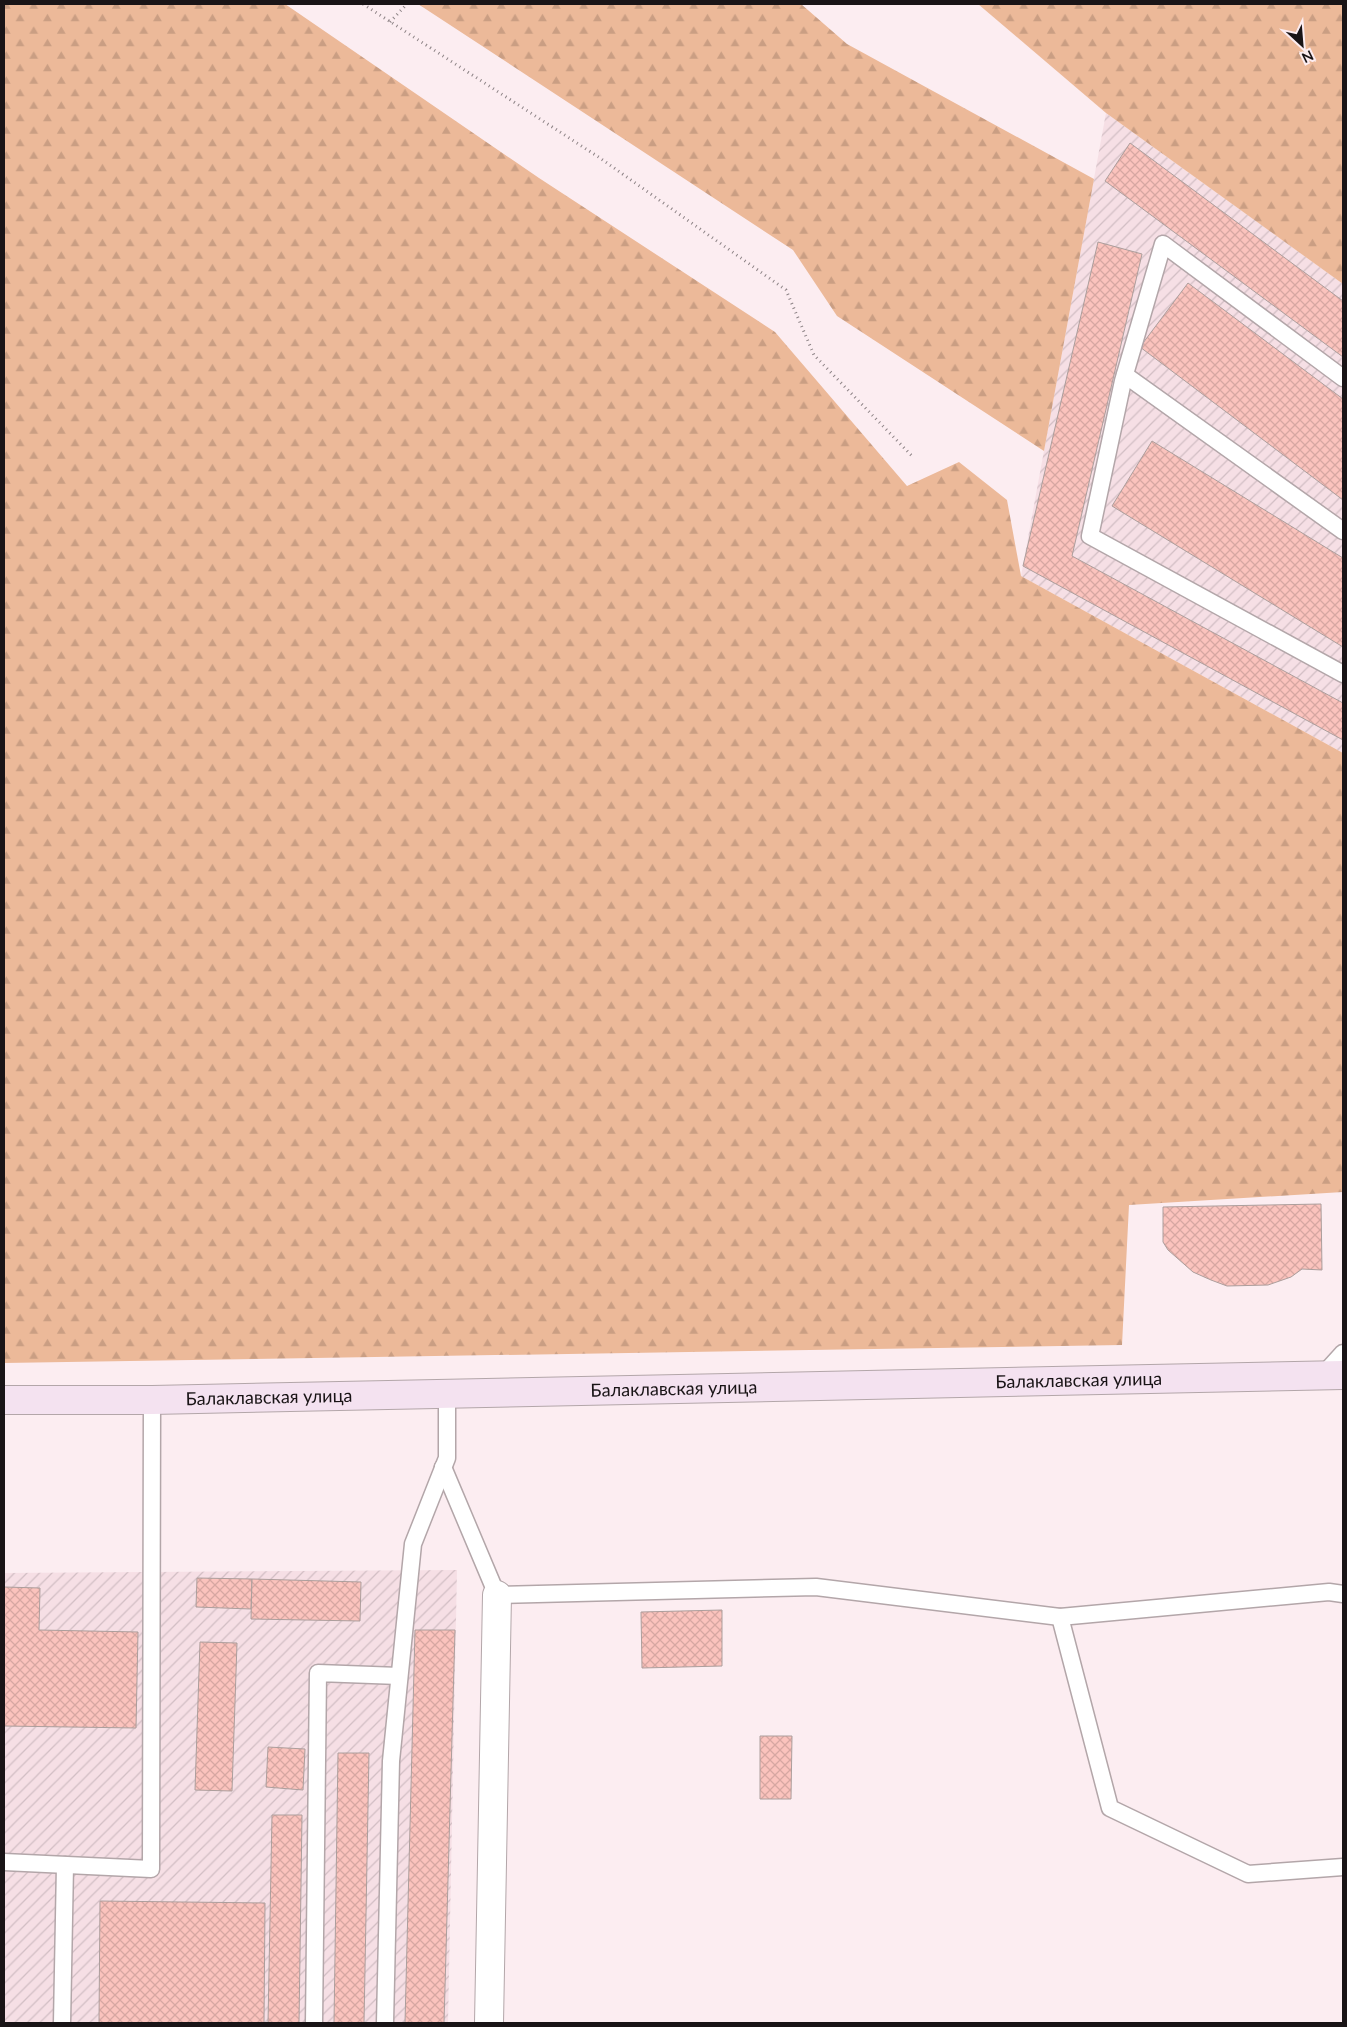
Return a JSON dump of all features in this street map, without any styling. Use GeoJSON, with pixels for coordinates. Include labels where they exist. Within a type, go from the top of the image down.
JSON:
{"type":"FeatureCollection","features":[{"type":"Feature","properties":{"kind":"main road","name":"Балаклавская улица"},"geometry":{"type":"LineString","coordinates":[[4,1400],[152,1400],[1333,1375]]}},
{"type":"Feature","properties":{"kind":"street"},"geometry":{"type":"LineString","coordinates":[[489,2023],[497,1595]]}},
{"type":"Feature","properties":{"kind":"lane"},"geometry":{"type":"LineString","coordinates":[[1343,378],[1163,244],[1125,375],[1090,536],[1343,674]]}},
{"type":"Feature","properties":{"kind":"lane"},"geometry":{"type":"LineString","coordinates":[[1125,375],[1343,531]]}},
{"type":"Feature","properties":{"kind":"lane"},"geometry":{"type":"LineString","coordinates":[[1333,1375],[1343,1353]]}},
{"type":"Feature","properties":{"kind":"lane"},"geometry":{"type":"LineString","coordinates":[[385,2023],[391,1760],[399,1676],[413,1544],[447,1458],[447,1393]]}},
{"type":"Feature","properties":{"kind":"lane"},"geometry":{"type":"LineString","coordinates":[[4,1862],[151,1869],[152,1400]]}},
{"type":"Feature","properties":{"kind":"lane"},"geometry":{"type":"LineString","coordinates":[[443,1467],[497,1595],[816,1587],[1060,1617],[1329,1592],[1343,1594]]}},
{"type":"Feature","properties":{"kind":"lane"},"geometry":{"type":"LineString","coordinates":[[1060,1617],[1110,1808],[1248,1874],[1343,1867]]}},
{"type":"Feature","properties":{"kind":"lane"},"geometry":{"type":"LineString","coordinates":[[314,2023],[318,1674],[399,1676]]}},
{"type":"Feature","properties":{"kind":"lane"},"geometry":{"type":"LineString","coordinates":[[62,2023],[66,1865]]}},
{"type":"Feature","properties":{"kind":"path"},"geometry":{"type":"LineString","coordinates":[[363,4],[600,158],[786,290],[814,355],[913,457]]}},
{"type":"Feature","properties":{"kind":"path"},"geometry":{"type":"LineString","coordinates":[[390,22],[407,4]]}},
{"type":"Feature","properties":{"kind":"shaded area"},"geometry":{"type":"Polygon","coordinates":[[[1106,113],[1343,284],[1343,753],[1021,576],[1106,113]]]}},
{"type":"Feature","properties":{"kind":"shaded area"},"geometry":{"type":"Polygon","coordinates":[[[457,1570],[448,2023],[4,2023],[4,1573],[457,1570]]]}},
{"type":"Feature","properties":{"kind":"green space"},"geometry":{"type":"Polygon","coordinates":[[[4,4],[285,4],[539,178],[775,332],[907,486],[959,462],[1007,500],[1021,576],[1343,753],[1343,1192],[1129,1205],[1122,1345],[4,1363],[4,4]]]}},
{"type":"Feature","properties":{"kind":"green space"},"geometry":{"type":"Polygon","coordinates":[[[418,4],[801,4],[847,44],[1094,179],[1044,451],[837,316],[793,250],[418,4]]]}},
{"type":"Feature","properties":{"kind":"green space"},"geometry":{"type":"Polygon","coordinates":[[[978,4],[1343,4],[1343,284],[1106,113],[978,4]]]}},
{"type":"Feature","properties":{"kind":"building"},"geometry":{"type":"Polygon","coordinates":[[[1130,143],[1343,301],[1343,357],[1105,181],[1130,143]]]}},
{"type":"Feature","properties":{"kind":"building"},"geometry":{"type":"Polygon","coordinates":[[[1098,242],[1142,254],[1072,556],[1343,703],[1343,740],[1023,566],[1098,242]]]}},
{"type":"Feature","properties":{"kind":"building"},"geometry":{"type":"Polygon","coordinates":[[[1188,283],[1343,399],[1343,500],[1140,347],[1188,283]]]}},
{"type":"Feature","properties":{"kind":"building"},"geometry":{"type":"Polygon","coordinates":[[[1152,441],[1343,558],[1343,647],[1112,506],[1152,441]]]}},
{"type":"Feature","properties":{"kind":"building"},"geometry":{"type":"Polygon","coordinates":[[[1321,1204],[1322,1270],[1302,1269],[1291,1277],[1268,1285],[1227,1286],[1211,1280],[1193,1272],[1168,1250],[1163,1242],[1163,1207],[1321,1204]]]}},
{"type":"Feature","properties":{"kind":"building"},"geometry":{"type":"Polygon","coordinates":[[[197,1578],[252,1579],[251,1609],[196,1607],[197,1578]]]}},
{"type":"Feature","properties":{"kind":"building"},"geometry":{"type":"Polygon","coordinates":[[[252,1579],[361,1582],[360,1621],[251,1619],[252,1579]]]}},
{"type":"Feature","properties":{"kind":"building"},"geometry":{"type":"Polygon","coordinates":[[[4,1587],[40,1588],[39,1630],[138,1632],[136,1728],[4,1726],[4,1587]]]}},
{"type":"Feature","properties":{"kind":"building"},"geometry":{"type":"Polygon","coordinates":[[[722,1610],[722,1666],[642,1668],[641,1612],[722,1610]]]}},
{"type":"Feature","properties":{"kind":"building"},"geometry":{"type":"Polygon","coordinates":[[[415,1630],[455,1630],[444,2023],[405,2023],[415,1630]]]}},
{"type":"Feature","properties":{"kind":"building"},"geometry":{"type":"Polygon","coordinates":[[[200,1642],[237,1643],[232,1791],[195,1790],[200,1642]]]}},
{"type":"Feature","properties":{"kind":"building"},"geometry":{"type":"Polygon","coordinates":[[[760,1736],[792,1736],[791,1799],[760,1799],[760,1736]]]}},
{"type":"Feature","properties":{"kind":"building"},"geometry":{"type":"Polygon","coordinates":[[[268,1747],[305,1749],[303,1790],[266,1787],[268,1747]]]}},
{"type":"Feature","properties":{"kind":"building"},"geometry":{"type":"Polygon","coordinates":[[[338,1753],[369,1753],[364,2023],[334,2023],[338,1753]]]}},
{"type":"Feature","properties":{"kind":"building"},"geometry":{"type":"Polygon","coordinates":[[[272,1815],[302,1815],[299,2023],[268,2023],[272,1815]]]}},
{"type":"Feature","properties":{"kind":"building"},"geometry":{"type":"Polygon","coordinates":[[[100,1901],[265,1903],[264,2023],[99,2023],[100,1901]]]}}]}
